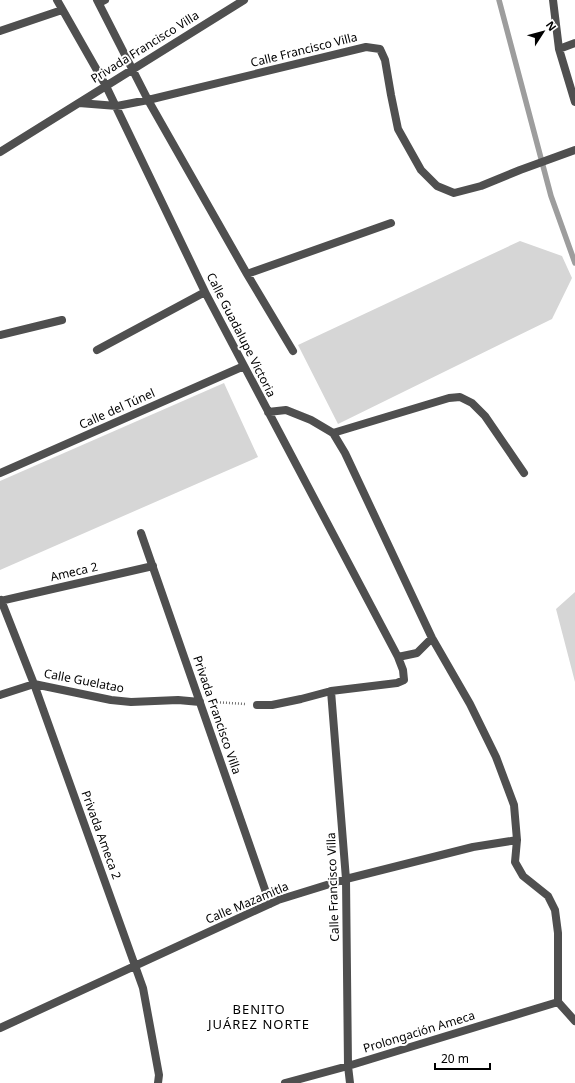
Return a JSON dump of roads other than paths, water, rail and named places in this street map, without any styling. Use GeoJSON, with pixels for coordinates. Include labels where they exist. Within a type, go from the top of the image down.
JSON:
{"type":"FeatureCollection","features":[{"type":"Feature","properties":{"kind":"street","name":"Calle Guadalupe Victoria"},"geometry":{"type":"LineString","coordinates":[[57,0],[117,106],[205,292],[398,657],[403,670],[404,680],[396,683],[331,691]]}},
{"type":"Feature","properties":{"kind":"street","name":"Privada Francisco Villa"},"geometry":{"type":"LineString","coordinates":[[79,102],[244,0]]}},
{"type":"Feature","properties":{"kind":"street"},"geometry":{"type":"LineString","coordinates":[[553,0],[559,49],[575,102]]}},
{"type":"Feature","properties":{"kind":"street"},"geometry":{"type":"LineString","coordinates":[[101,1],[148,100],[247,274],[293,351]]}},
{"type":"Feature","properties":{"kind":"street"},"geometry":{"type":"LineString","coordinates":[[0,31],[62,10]]}},
{"type":"Feature","properties":{"kind":"street"},"geometry":{"type":"LineString","coordinates":[[559,49],[575,43]]}},
{"type":"Feature","properties":{"kind":"street","name":"Calle Francisco Villa"},"geometry":{"type":"LineString","coordinates":[[79,102],[117,106],[148,100],[366,47],[380,49],[385,60],[398,129],[421,170],[437,186],[454,192],[481,186],[562,153],[575,150]]}},
{"type":"Feature","properties":{"kind":"street"},"geometry":{"type":"LineString","coordinates":[[0,152],[79,102]]}},
{"type":"Feature","properties":{"kind":"street"},"geometry":{"type":"LineString","coordinates":[[247,274],[391,223]]}},
{"type":"Feature","properties":{"kind":"street"},"geometry":{"type":"LineString","coordinates":[[97,350],[205,292]]}},
{"type":"Feature","properties":{"kind":"street"},"geometry":{"type":"LineString","coordinates":[[0,335],[62,320]]}},
{"type":"Feature","properties":{"kind":"street","name":"Calle del Túnel"},"geometry":{"type":"LineString","coordinates":[[0,473],[244,366]]}},
{"type":"Feature","properties":{"kind":"street"},"geometry":{"type":"LineString","coordinates":[[333,433],[449,398],[460,397],[472,403],[485,416],[524,473]]}},
{"type":"Feature","properties":{"kind":"street"},"geometry":{"type":"LineString","coordinates":[[268,412],[286,410],[311,420],[333,433],[345,454],[432,638],[470,704],[496,757],[514,805],[516,840],[515,862],[523,876],[548,896],[555,910],[558,933],[558,1002],[575,1021]]}},
{"type":"Feature","properties":{"kind":"street","name":"Privada Francisco Villa"},"geometry":{"type":"LineString","coordinates":[[141,533],[270,904]]}},
{"type":"Feature","properties":{"kind":"street","name":"Ameca 2"},"geometry":{"type":"LineString","coordinates":[[1,601],[153,566]]}},
{"type":"Feature","properties":{"kind":"street","name":"Privada Ameca 2"},"geometry":{"type":"LineString","coordinates":[[1,601],[34,684],[143,988],[159,1075],[158,1083]]}},
{"type":"Feature","properties":{"kind":"street"},"geometry":{"type":"LineString","coordinates":[[398,657],[417,652],[432,638]]}},
{"type":"Feature","properties":{"kind":"street","name":"Calle Guelatao"},"geometry":{"type":"LineString","coordinates":[[0,695],[34,684],[110,700],[131,702],[178,700],[200,702]]}},
{"type":"Feature","properties":{"kind":"street"},"geometry":{"type":"LineString","coordinates":[[257,705],[272,705],[331,691]]}},
{"type":"Feature","properties":{"kind":"street","name":"Calle Francisco Villa"},"geometry":{"type":"LineString","coordinates":[[331,691],[346,878],[348,1066],[350,1083]]}},
{"type":"Feature","properties":{"kind":"street","name":"Calle Mazamitla"},"geometry":{"type":"LineString","coordinates":[[0,1028],[278,900],[346,878],[473,847],[516,840]]}},
{"type":"Feature","properties":{"kind":"street","name":"Prolongación Ameca"},"geometry":{"type":"LineString","coordinates":[[285,1083],[348,1066],[558,1002]]}},
{"type":"Feature","properties":{"kind":"waterway"},"geometry":{"type":"LineString","coordinates":[[499,0],[551,196],[575,263]]}},
{"type":"Feature","properties":{"kind":"district","name":"BENITO JUÁREZ NORTE"},"geometry":{"type":"Point","coordinates":[259,1016]}}]}
